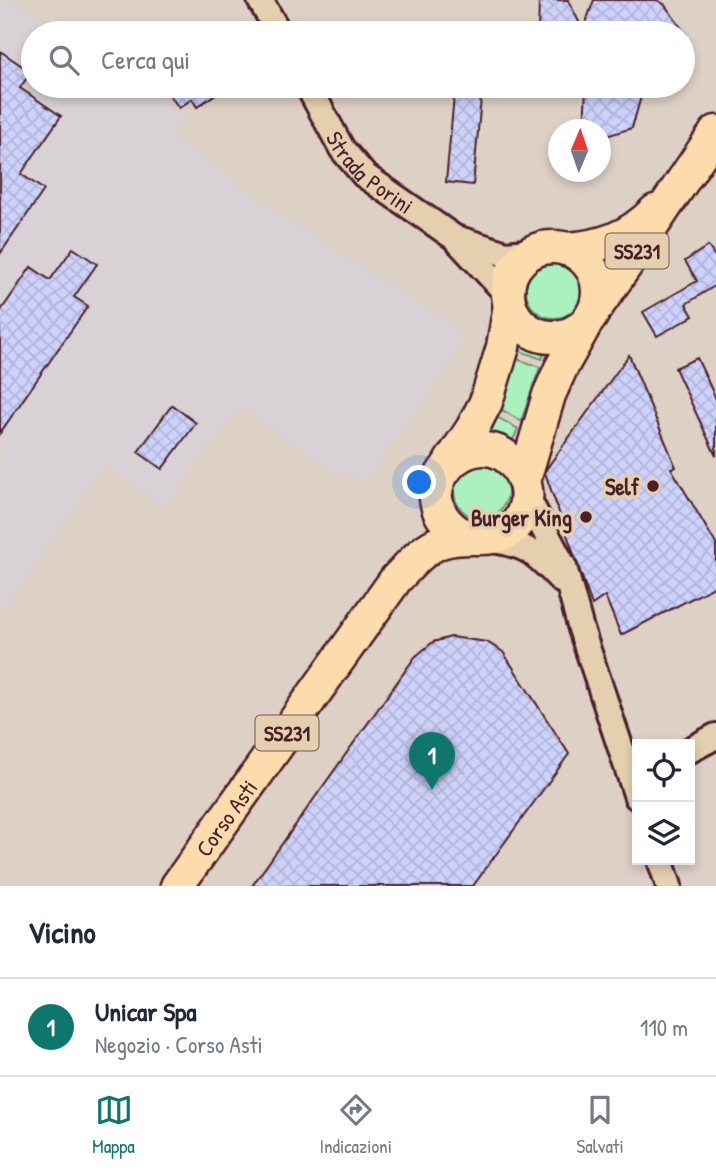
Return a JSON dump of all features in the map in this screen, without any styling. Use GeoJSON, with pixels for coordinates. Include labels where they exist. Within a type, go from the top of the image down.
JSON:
{"type":"FeatureCollection","features":[{"type":"Feature","properties":{"kind":"main road","name":"SS231"},"geometry":{"type":"LineString","coordinates":[[477,538],[498,536],[509,530],[518,520],[524,509],[525,488],[549,395],[561,368],[591,316],[716,132]]}},
{"type":"Feature","properties":{"kind":"main road","name":"SS231"},"geometry":{"type":"LineString","coordinates":[[436,490],[443,470],[472,429],[486,402],[503,347],[510,282],[523,259],[550,250],[591,248],[626,234],[640,226],[676,190]]}},
{"type":"Feature","properties":{"kind":"main road","name":"SS231"},"geometry":{"type":"LineString","coordinates":[[550,250],[579,255],[590,265],[599,294],[591,316]]}},
{"type":"Feature","properties":{"kind":"main road"},"geometry":{"type":"LineString","coordinates":[[509,300],[516,317],[525,327],[536,334],[550,337],[576,332],[591,316]]}},
{"type":"Feature","properties":{"kind":"main road"},"geometry":{"type":"LineString","coordinates":[[450,462],[477,450],[492,451],[506,457],[517,467],[525,488]]}},
{"type":"Feature","properties":{"kind":"main road"},"geometry":{"type":"LineString","coordinates":[[436,490],[437,506],[444,520],[454,531],[477,538]]}},
{"type":"Feature","properties":{"kind":"main road","name":"Corso Asti"},"geometry":{"type":"LineString","coordinates":[[396,579],[436,490]]}},
{"type":"Feature","properties":{"kind":"main road","name":"Corso Asti"},"geometry":{"type":"LineString","coordinates":[[177,886],[396,579],[422,552],[442,541],[477,538]]}},
{"type":"Feature","properties":{"kind":"street"},"geometry":{"type":"LineString","coordinates":[[260,0],[272,21]]}},
{"type":"Feature","properties":{"kind":"street","name":"Strada Porini"},"geometry":{"type":"LineString","coordinates":[[314,98],[342,149],[364,175],[455,238],[509,300]]}},
{"type":"Feature","properties":{"kind":"street","name":"Strada Porini"},"geometry":{"type":"LineString","coordinates":[[455,238],[506,254],[550,250]]}},
{"type":"Feature","properties":{"kind":"street","name":"Corso Asti"},"geometry":{"type":"LineString","coordinates":[[525,488],[564,567],[632,777]]}},
{"type":"Feature","properties":{"kind":"street","name":"Corso Asti"},"geometry":{"type":"LineString","coordinates":[[477,538],[513,543],[532,552],[569,589]]}},
{"type":"Feature","properties":{"kind":"street"},"geometry":{"type":"LineString","coordinates":[[695,747],[716,736]]}},
{"type":"Feature","properties":{"kind":"street"},"geometry":{"type":"LineString","coordinates":[[662,865],[669,886]]}},
{"type":"Feature","properties":{"kind":"shaded area"},"geometry":{"type":"Polygon","coordinates":[[[0,0],[12,0],[44,21],[21,21],[21,98],[157,98],[183,118],[169,135],[297,226],[464,334],[444,373],[367,477],[359,479],[336,471],[239,406],[165,507],[105,465],[0,614],[0,0]]]}},
{"type":"Feature","properties":{"kind":"green space"},"geometry":{"type":"Polygon","coordinates":[[[554,262],[565,264],[574,270],[580,279],[580,301],[574,310],[565,316],[554,318],[543,316],[534,310],[528,301],[526,290],[528,279],[534,270],[543,264],[554,262]]]}},
{"type":"Feature","properties":{"kind":"green space"},"geometry":{"type":"Polygon","coordinates":[[[523,342],[545,350],[542,359],[520,351],[523,342]]]}},
{"type":"Feature","properties":{"kind":"green space"},"geometry":{"type":"Polygon","coordinates":[[[517,359],[540,367],[521,421],[499,408],[517,359]]]}},
{"type":"Feature","properties":{"kind":"green space"},"geometry":{"type":"Polygon","coordinates":[[[497,417],[518,429],[513,440],[491,432],[497,417]]]}},
{"type":"Feature","properties":{"kind":"green space"},"geometry":{"type":"Polygon","coordinates":[[[481,464],[500,472],[508,491],[500,510],[481,518],[462,510],[454,491],[462,472],[481,464]]]}},
{"type":"Feature","properties":{"kind":"building"},"geometry":{"type":"Polygon","coordinates":[[[568,0],[578,21],[538,21],[539,2],[568,0]]]}},
{"type":"Feature","properties":{"kind":"building"},"geometry":{"type":"Polygon","coordinates":[[[594,0],[657,0],[664,4],[676,21],[586,21],[594,0]]]}},
{"type":"Feature","properties":{"kind":"building"},"geometry":{"type":"Polygon","coordinates":[[[0,51],[21,65],[21,98],[35,98],[61,116],[21,174],[44,190],[0,254],[0,51]]]}},
{"type":"Feature","properties":{"kind":"building"},"geometry":{"type":"Polygon","coordinates":[[[172,98],[210,98],[197,107],[192,99],[179,108],[172,98]]]}},
{"type":"Feature","properties":{"kind":"building"},"geometry":{"type":"Polygon","coordinates":[[[454,98],[481,98],[473,185],[446,182],[454,98]]]}},
{"type":"Feature","properties":{"kind":"building"},"geometry":{"type":"Polygon","coordinates":[[[585,98],[641,98],[632,128],[611,135],[611,119],[584,119],[585,98]]]}},
{"type":"Feature","properties":{"kind":"building"},"geometry":{"type":"Polygon","coordinates":[[[708,246],[716,258],[716,285],[686,304],[693,316],[657,336],[643,312],[697,281],[685,261],[708,246]]]}},
{"type":"Feature","properties":{"kind":"building"},"geometry":{"type":"Polygon","coordinates":[[[73,248],[97,264],[74,297],[88,306],[0,433],[0,312],[31,267],[50,280],[73,248]]]}},
{"type":"Feature","properties":{"kind":"building"},"geometry":{"type":"Polygon","coordinates":[[[629,355],[676,467],[671,468],[716,544],[716,586],[621,635],[605,596],[592,605],[545,473],[629,355]]]}},
{"type":"Feature","properties":{"kind":"building"},"geometry":{"type":"Polygon","coordinates":[[[697,358],[716,399],[716,456],[675,368],[697,358]]]}},
{"type":"Feature","properties":{"kind":"building"},"geometry":{"type":"Polygon","coordinates":[[[172,405],[196,423],[162,469],[138,452],[172,405]]]}},
{"type":"Feature","properties":{"kind":"building"},"geometry":{"type":"Polygon","coordinates":[[[451,637],[487,642],[503,652],[569,754],[473,886],[252,886],[415,657],[433,642],[451,637]]]}},
{"type":"Feature","properties":{"kind":"place","name":"Self"},"geometry":{"type":"Point","coordinates":[653,486]}},
{"type":"Feature","properties":{"kind":"place","name":"Burger King"},"geometry":{"type":"Point","coordinates":[586,517]}},
{"type":"Feature","properties":{"kind":"place","name":"Unicar Spa"},"geometry":{"type":"Point","coordinates":[432,790]}}]}
